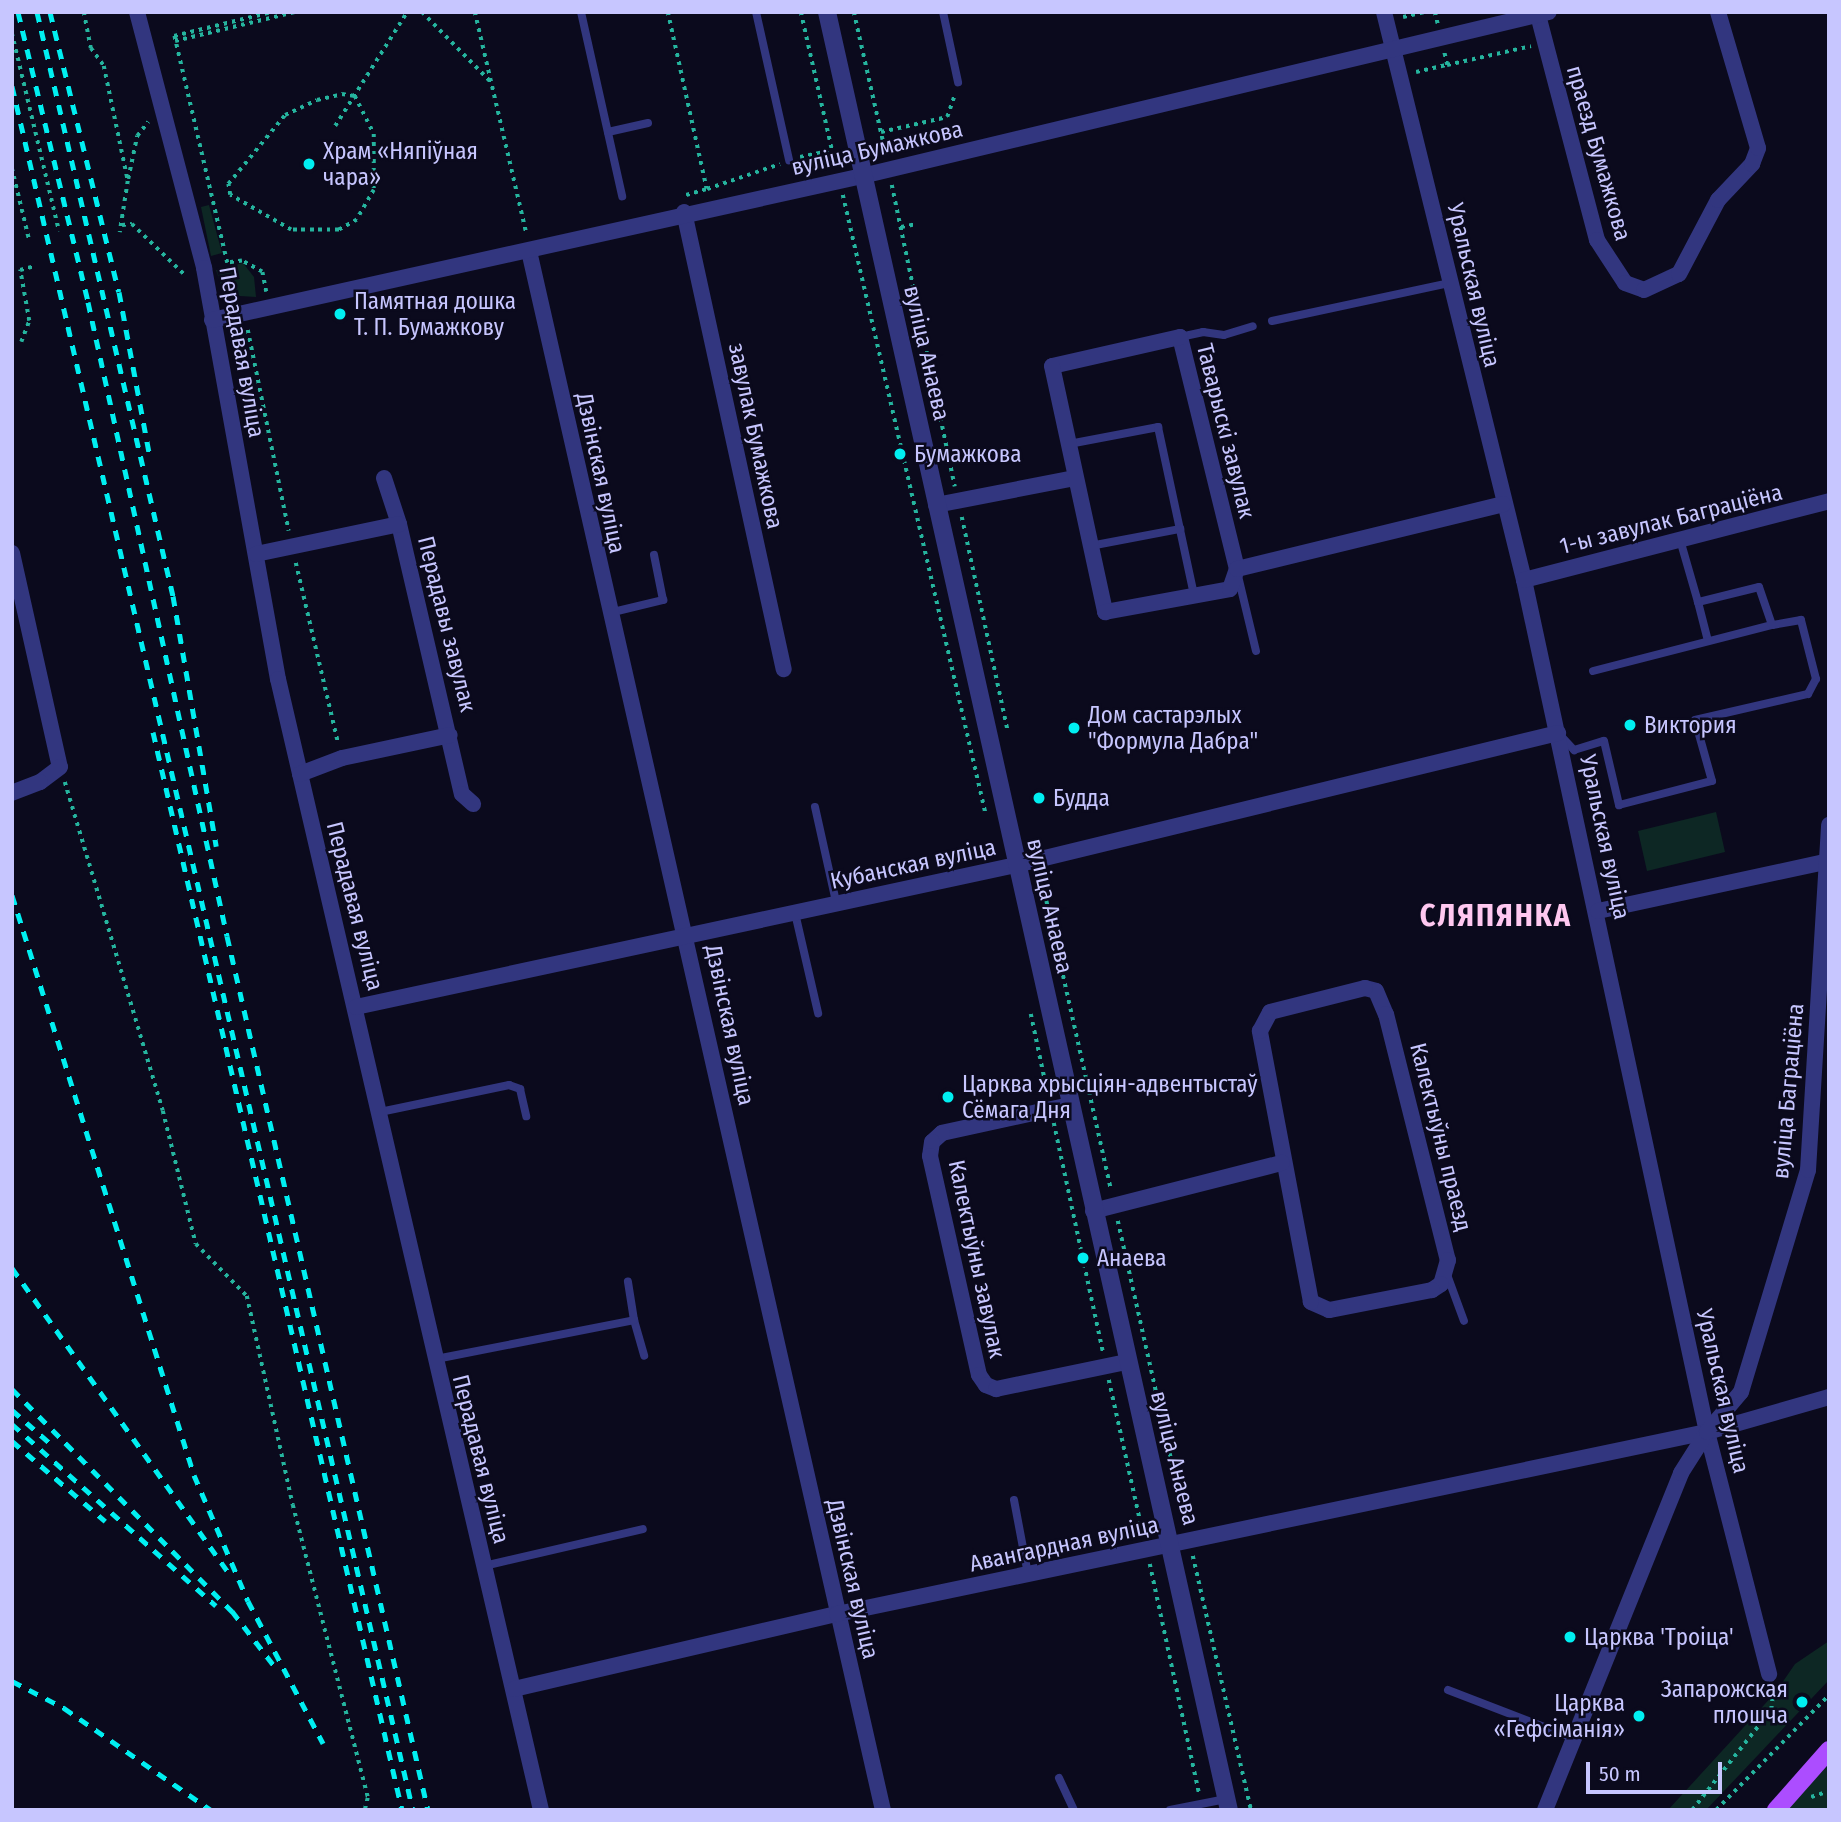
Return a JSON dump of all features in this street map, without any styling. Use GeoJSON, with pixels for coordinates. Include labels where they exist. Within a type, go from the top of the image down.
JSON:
{"type":"FeatureCollection","features":[{"type":"Feature","properties":{"kind":"main road"},"geometry":{"type":"LineString","coordinates":[[1776,1810],[1829,1751]]}},
{"type":"Feature","properties":{"kind":"street","name":"Перадавая вуліца"},"geometry":{"type":"LineString","coordinates":[[137,12],[204,268],[256,554],[300,774],[380,1112],[433,1360],[541,1810]]}},
{"type":"Feature","properties":{"kind":"street","name":"вуліца Анаева"},"geometry":{"type":"LineString","coordinates":[[827,12],[1126,1362],[1171,1545],[1227,1804]]}},
{"type":"Feature","properties":{"kind":"street","name":"праезд Бумажкова"},"geometry":{"type":"LineString","coordinates":[[1543,14],[1545,43],[1597,240],[1625,283],[1644,290],[1679,274],[1718,200],[1752,164],[1758,148],[1718,12]]}},
{"type":"Feature","properties":{"kind":"street","name":"вуліца Бумажкова"},"geometry":{"type":"LineString","coordinates":[[212,320],[529,251],[681,205],[862,176],[1543,14]]}},
{"type":"Feature","properties":{"kind":"street","name":"Уральская вуліца"},"geometry":{"type":"LineString","coordinates":[[1386,17],[1503,504],[1524,580],[1598,911],[1707,1432],[1769,1674]]}},
{"type":"Feature","properties":{"kind":"street","name":"завулак Бумажкова"},"geometry":{"type":"LineString","coordinates":[[681,205],[784,669]]}},
{"type":"Feature","properties":{"kind":"street","name":"Дзвінская вуліца"},"geometry":{"type":"LineString","coordinates":[[529,251],[609,613],[687,937],[883,1810]]}},
{"type":"Feature","properties":{"kind":"street","name":"Таварыскі завулак"},"geometry":{"type":"LineString","coordinates":[[1180,337],[1237,569],[1230,589],[1105,612],[1069,444],[1052,366],[1180,337]]}},
{"type":"Feature","properties":{"kind":"street","name":"Перадавы завулак"},"geometry":{"type":"LineString","coordinates":[[384,478],[399,524],[462,794],[473,804]]}},
{"type":"Feature","properties":{"kind":"street"},"geometry":{"type":"LineString","coordinates":[[936,505],[1075,478]]}},
{"type":"Feature","properties":{"kind":"street","name":"1-ы завулак Баграціёна"},"geometry":{"type":"LineString","coordinates":[[1524,580],[1681,543],[1829,501]]}},
{"type":"Feature","properties":{"kind":"street"},"geometry":{"type":"LineString","coordinates":[[1237,569],[1503,504]]}},
{"type":"Feature","properties":{"kind":"street","name":"Перадавы завулак"},"geometry":{"type":"LineString","coordinates":[[256,554],[399,524]]}},
{"type":"Feature","properties":{"kind":"street"},"geometry":{"type":"LineString","coordinates":[[12,553],[60,767],[40,782],[12,793]]}},
{"type":"Feature","properties":{"kind":"street","name":"Кубанская вуліца"},"geometry":{"type":"LineString","coordinates":[[356,1007],[1016,865],[1558,733]]}},
{"type":"Feature","properties":{"kind":"street","name":"Перадавы завулак"},"geometry":{"type":"LineString","coordinates":[[300,774],[342,758],[450,735]]}},
{"type":"Feature","properties":{"kind":"street","name":"вуліца Баграціёна"},"geometry":{"type":"LineString","coordinates":[[1545,1810],[1681,1473],[1707,1432],[1741,1392],[1808,1170],[1829,825]]}},
{"type":"Feature","properties":{"kind":"street"},"geometry":{"type":"LineString","coordinates":[[1598,911],[1828,860]]}},
{"type":"Feature","properties":{"kind":"street","name":"Калектыўны праезд"},"geometry":{"type":"LineString","coordinates":[[1365,988],[1376,991],[1386,1014],[1445,1247],[1446,1272],[1432,1290],[1339,1310],[1311,1302],[1260,1049],[1262,1022],[1283,1007],[1365,988]]}},
{"type":"Feature","properties":{"kind":"street","name":"Калектыўны завулак"},"geometry":{"type":"LineString","coordinates":[[1070,1105],[942,1133],[932,1142],[936,1182],[979,1375],[986,1385],[996,1388],[1126,1362]]}},
{"type":"Feature","properties":{"kind":"street"},"geometry":{"type":"LineString","coordinates":[[1093,1211],[1282,1163]]}},
{"type":"Feature","properties":{"kind":"street","name":"Авангардная вуліца"},"geometry":{"type":"LineString","coordinates":[[514,1689],[837,1614],[1707,1432],[1829,1398]]}},
{"type":"Feature","properties":{"kind":"lane"},"geometry":{"type":"LineString","coordinates":[[581,12],[622,196]]}},
{"type":"Feature","properties":{"kind":"lane"},"geometry":{"type":"LineString","coordinates":[[756,12],[789,160]]}},
{"type":"Feature","properties":{"kind":"lane"},"geometry":{"type":"LineString","coordinates":[[943,12],[958,82]]}},
{"type":"Feature","properties":{"kind":"lane"},"geometry":{"type":"LineString","coordinates":[[608,132],[648,122]]}},
{"type":"Feature","properties":{"kind":"lane"},"geometry":{"type":"LineString","coordinates":[[1272,321],[1450,283]]}},
{"type":"Feature","properties":{"kind":"lane"},"geometry":{"type":"LineString","coordinates":[[1180,337],[1203,332],[1224,335],[1254,326]]}},
{"type":"Feature","properties":{"kind":"lane"},"geometry":{"type":"LineString","coordinates":[[1069,444],[1158,427],[1194,595]]}},
{"type":"Feature","properties":{"kind":"lane"},"geometry":{"type":"LineString","coordinates":[[1090,546],[1180,529]]}},
{"type":"Feature","properties":{"kind":"lane"},"geometry":{"type":"LineString","coordinates":[[1681,543],[1708,641]]}},
{"type":"Feature","properties":{"kind":"lane"},"geometry":{"type":"LineString","coordinates":[[609,613],[663,600],[654,555]]}},
{"type":"Feature","properties":{"kind":"lane"},"geometry":{"type":"LineString","coordinates":[[1237,569],[1256,651]]}},
{"type":"Feature","properties":{"kind":"lane"},"geometry":{"type":"LineString","coordinates":[[1698,602],[1759,587],[1772,625]]}},
{"type":"Feature","properties":{"kind":"lane"},"geometry":{"type":"LineString","coordinates":[[1558,733],[1574,750],[1604,741],[1619,805],[1712,781],[1695,720],[1808,694],[1816,679],[1801,620],[1593,671]]}},
{"type":"Feature","properties":{"kind":"lane"},"geometry":{"type":"LineString","coordinates":[[814,807],[836,902]]}},
{"type":"Feature","properties":{"kind":"lane"},"geometry":{"type":"LineString","coordinates":[[795,913],[818,1013]]}},
{"type":"Feature","properties":{"kind":"lane"},"geometry":{"type":"LineString","coordinates":[[380,1112],[509,1085],[520,1089],[526,1116]]}},
{"type":"Feature","properties":{"kind":"lane"},"geometry":{"type":"LineString","coordinates":[[1446,1272],[1464,1321]]}},
{"type":"Feature","properties":{"kind":"lane"},"geometry":{"type":"LineString","coordinates":[[628,1282],[634,1320],[644,1356]]}},
{"type":"Feature","properties":{"kind":"lane"},"geometry":{"type":"LineString","coordinates":[[433,1360],[634,1320]]}},
{"type":"Feature","properties":{"kind":"lane"},"geometry":{"type":"LineString","coordinates":[[1014,1500],[1028,1574]]}},
{"type":"Feature","properties":{"kind":"lane"},"geometry":{"type":"LineString","coordinates":[[484,1566],[643,1529]]}},
{"type":"Feature","properties":{"kind":"lane"},"geometry":{"type":"LineString","coordinates":[[1448,1690],[1573,1738]]}},
{"type":"Feature","properties":{"kind":"lane"},"geometry":{"type":"LineString","coordinates":[[1059,1778],[1074,1810]]}},
{"type":"Feature","properties":{"kind":"lane"},"geometry":{"type":"LineString","coordinates":[[1170,1810],[1202,1803],[1227,1804]]}},
{"type":"Feature","properties":{"kind":"path"},"geometry":{"type":"LineString","coordinates":[[84,12],[91,48],[104,66],[128,181]]}},
{"type":"Feature","properties":{"kind":"path"},"geometry":{"type":"LineString","coordinates":[[272,12],[174,36],[226,262],[242,261],[262,272],[265,292],[278,289]]}},
{"type":"Feature","properties":{"kind":"path"},"geometry":{"type":"LineString","coordinates":[[175,41],[295,12]]}},
{"type":"Feature","properties":{"kind":"path"},"geometry":{"type":"LineString","coordinates":[[335,126],[407,12]]}},
{"type":"Feature","properties":{"kind":"path"},"geometry":{"type":"LineString","coordinates":[[422,12],[491,83]]}},
{"type":"Feature","properties":{"kind":"path"},"geometry":{"type":"LineString","coordinates":[[475,12],[526,232]]}},
{"type":"Feature","properties":{"kind":"path"},"geometry":{"type":"LineString","coordinates":[[668,12],[707,189]]}},
{"type":"Feature","properties":{"kind":"path"},"geometry":{"type":"LineString","coordinates":[[801,12],[988,821]]}},
{"type":"Feature","properties":{"kind":"path"},"geometry":{"type":"LineString","coordinates":[[854,12],[1011,746]]}},
{"type":"Feature","properties":{"kind":"path"},"geometry":{"type":"LineString","coordinates":[[1386,17],[1424,12]]}},
{"type":"Feature","properties":{"kind":"path"},"geometry":{"type":"LineString","coordinates":[[12,33],[59,231]]}},
{"type":"Feature","properties":{"kind":"path"},"geometry":{"type":"LineString","coordinates":[[1447,65],[1545,43]]}},
{"type":"Feature","properties":{"kind":"path"},"geometry":{"type":"LineString","coordinates":[[881,132],[947,117],[958,82]]}},
{"type":"Feature","properties":{"kind":"path"},"geometry":{"type":"LineString","coordinates":[[355,96],[370,119],[376,155],[374,190],[357,220],[339,230],[292,230],[230,195],[228,184],[285,115],[317,100],[355,96]]}},
{"type":"Feature","properties":{"kind":"path"},"geometry":{"type":"LineString","coordinates":[[120,232],[137,136],[151,119],[164,115]]}},
{"type":"Feature","properties":{"kind":"path"},"geometry":{"type":"LineString","coordinates":[[681,205],[707,189],[789,160],[832,150]]}},
{"type":"Feature","properties":{"kind":"path"},"geometry":{"type":"LineString","coordinates":[[12,168],[29,239]]}},
{"type":"Feature","properties":{"kind":"path"},"geometry":{"type":"LineString","coordinates":[[122,225],[132,224],[184,274]]}},
{"type":"Feature","properties":{"kind":"path"},"geometry":{"type":"LineString","coordinates":[[901,227],[917,224]]}},
{"type":"Feature","properties":{"kind":"path"},"geometry":{"type":"LineString","coordinates":[[513,235],[538,229]]}},
{"type":"Feature","properties":{"kind":"path"},"geometry":{"type":"LineString","coordinates":[[21,342],[29,321],[20,270],[35,266]]}},
{"type":"Feature","properties":{"kind":"path"},"geometry":{"type":"LineString","coordinates":[[60,767],[163,1111],[195,1244],[247,1296],[293,1505],[368,1798],[365,1810]]}},
{"type":"Feature","properties":{"kind":"path"},"geometry":{"type":"LineString","coordinates":[[1037,860],[1251,1810]]}},
{"type":"Feature","properties":{"kind":"path"},"geometry":{"type":"LineString","coordinates":[[1029,1003],[1202,1803]]}},
{"type":"Feature","properties":{"kind":"path"},"geometry":{"type":"LineString","coordinates":[[1692,1810],[1771,1710],[1769,1674]]}},
{"type":"Feature","properties":{"kind":"path"},"geometry":{"type":"LineString","coordinates":[[1716,1810],[1829,1696]]}},
{"type":"Feature","properties":{"kind":"green space"},"geometry":{"type":"Polygon","coordinates":[[[209,205],[222,253],[211,256],[201,207],[209,205]]]}},
{"type":"Feature","properties":{"kind":"green space"},"geometry":{"type":"Polygon","coordinates":[[[243,263],[254,277],[256,297],[240,296],[221,285],[216,270],[243,263]]]}},
{"type":"Feature","properties":{"kind":"green space"},"geometry":{"type":"Polygon","coordinates":[[[1716,812],[1725,852],[1647,871],[1638,831],[1716,812]]]}},
{"type":"Feature","properties":{"kind":"green space"},"geometry":{"type":"Polygon","coordinates":[[[1829,1641],[1829,1680],[1706,1810],[1668,1810],[1775,1693],[1795,1664],[1829,1641]]]}},
{"type":"Feature","properties":{"kind":"green space"},"geometry":{"type":"Polygon","coordinates":[[[1829,1764],[1829,1810],[1788,1810],[1792,1803],[1829,1764]]]}},
{"type":"Feature","properties":{"kind":"railway"},"geometry":{"type":"LineString","coordinates":[[18,12],[88,302],[227,936],[428,1810]]}},
{"type":"Feature","properties":{"kind":"railway"},"geometry":{"type":"LineString","coordinates":[[37,12],[173,596],[216,846]]}},
{"type":"Feature","properties":{"kind":"railway"},"geometry":{"type":"LineString","coordinates":[[50,12],[119,292],[150,458]]}},
{"type":"Feature","properties":{"kind":"railway"},"geometry":{"type":"LineString","coordinates":[[12,86],[413,1810]]}},
{"type":"Feature","properties":{"kind":"railway"},"geometry":{"type":"LineString","coordinates":[[153,732],[402,1810]]}},
{"type":"Feature","properties":{"kind":"railway"},"geometry":{"type":"LineString","coordinates":[[12,895],[194,1475],[248,1601],[323,1743]]}},
{"type":"Feature","properties":{"kind":"railway"},"geometry":{"type":"LineString","coordinates":[[12,1268],[231,1576]]}},
{"type":"Feature","properties":{"kind":"railway"},"geometry":{"type":"LineString","coordinates":[[12,1389],[232,1611],[275,1667]]}},
{"type":"Feature","properties":{"kind":"railway"},"geometry":{"type":"LineString","coordinates":[[12,1410],[52,1445]]}},
{"type":"Feature","properties":{"kind":"railway"},"geometry":{"type":"LineString","coordinates":[[12,1424],[216,1606]]}},
{"type":"Feature","properties":{"kind":"railway"},"geometry":{"type":"LineString","coordinates":[[12,1441],[105,1521]]}},
{"type":"Feature","properties":{"kind":"railway"},"geometry":{"type":"LineString","coordinates":[[12,1681],[64,1708],[211,1810]]}},
{"type":"Feature","properties":{"kind":"place","name":"Храм «Няпіўная чара»"},"geometry":{"type":"Point","coordinates":[309,164]}},
{"type":"Feature","properties":{"kind":"place","name":"Памятная дошка Т. П. Бумажкову"},"geometry":{"type":"Point","coordinates":[340,314]}},
{"type":"Feature","properties":{"kind":"place","name":"Бумажкова"},"geometry":{"type":"Point","coordinates":[900,454]}},
{"type":"Feature","properties":{"kind":"place","name":"Виктория"},"geometry":{"type":"Point","coordinates":[1630,725]}},
{"type":"Feature","properties":{"kind":"place","name":"Дом састарэлых \"Формула Дабра\""},"geometry":{"type":"Point","coordinates":[1074,728]}},
{"type":"Feature","properties":{"kind":"place","name":"Будда"},"geometry":{"type":"Point","coordinates":[1039,798]}},
{"type":"Feature","properties":{"kind":"place","name":"Царква хрысціян-адвентыстаў Сёмага Дня"},"geometry":{"type":"Point","coordinates":[948,1097]}},
{"type":"Feature","properties":{"kind":"place","name":"Анаева"},"geometry":{"type":"Point","coordinates":[1083,1258]}},
{"type":"Feature","properties":{"kind":"place","name":"Царква 'Троіца'"},"geometry":{"type":"Point","coordinates":[1570,1637]}},
{"type":"Feature","properties":{"kind":"place","name":"Запарожская плошча"},"geometry":{"type":"Point","coordinates":[1802,1702]}},
{"type":"Feature","properties":{"kind":"place","name":"Царква «Гефсіманія»"},"geometry":{"type":"Point","coordinates":[1639,1716]}},
{"type":"Feature","properties":{"kind":"district","name":"СЛЯПЯНКА"},"geometry":{"type":"Point","coordinates":[1496,916]}}]}
